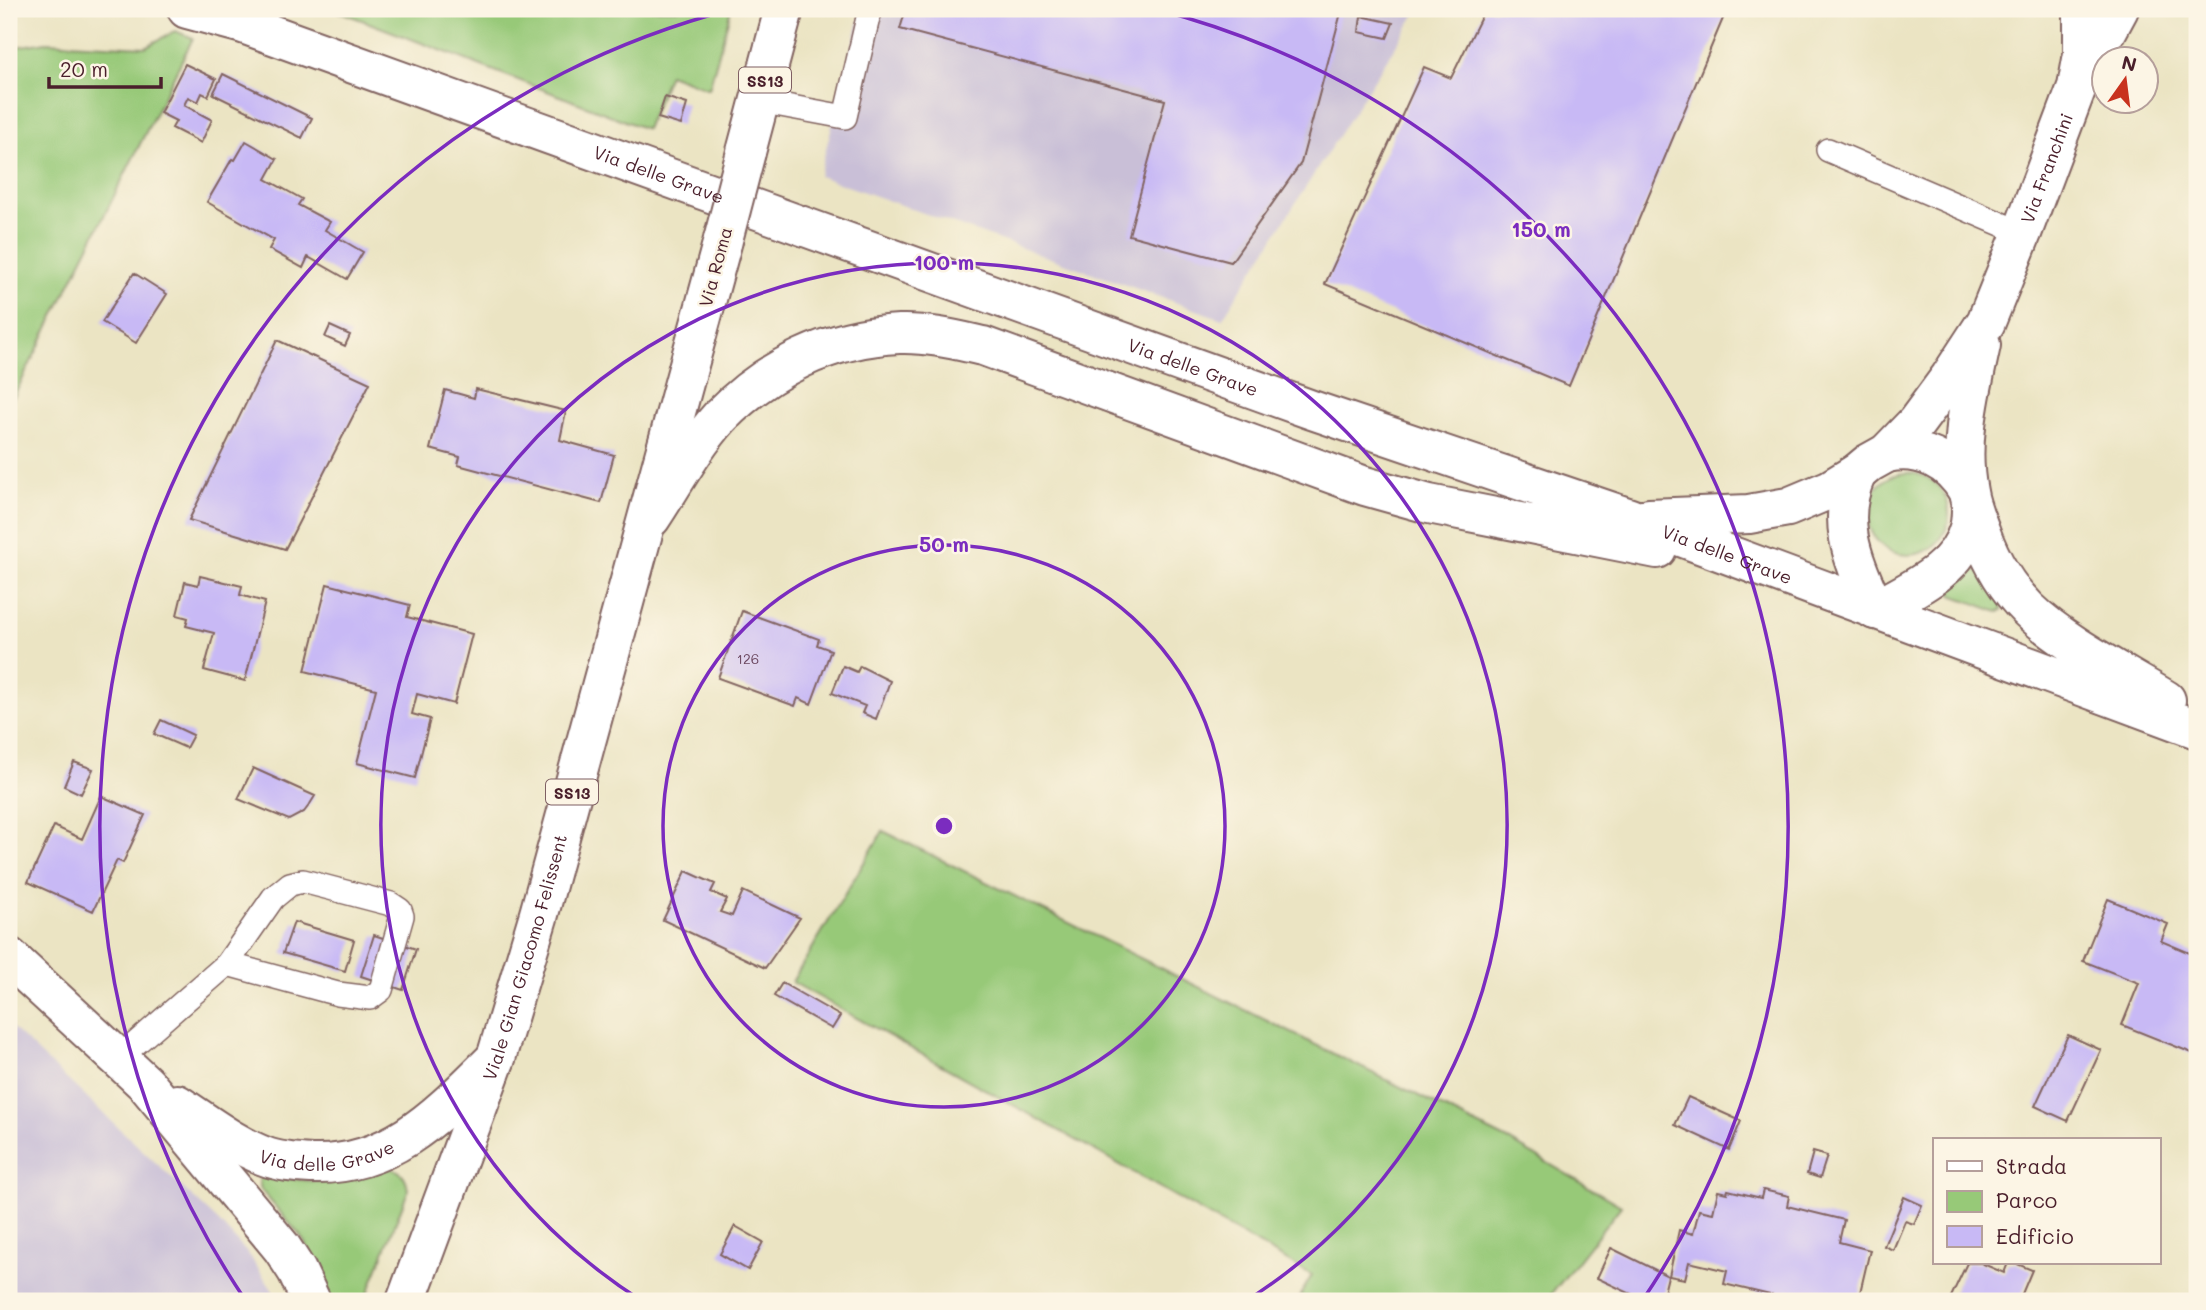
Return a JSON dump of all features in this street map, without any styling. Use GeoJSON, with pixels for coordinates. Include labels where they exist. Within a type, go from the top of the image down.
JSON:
{"type":"FeatureCollection","features":[{"type":"Feature","properties":{"kind":"main road","name":"Via delle Grave"},"geometry":{"type":"LineString","coordinates":[[187,9],[243,24],[1312,410],[1630,518],[2197,729]]}},
{"type":"Feature","properties":{"kind":"main road","name":"Via Roma"},"geometry":{"type":"LineString","coordinates":[[646,526],[784,9]]}},
{"type":"Feature","properties":{"kind":"main road","name":"Via Franchini"},"geometry":{"type":"LineString","coordinates":[[1986,322],[1923,414],[1872,463],[1849,491],[1847,530],[1858,569],[1875,610],[1923,583],[1953,558],[1970,528],[1965,442],[1969,404],[1986,322],[2077,87],[2083,54],[2083,9]]}},
{"type":"Feature","properties":{"kind":"main road"},"geometry":{"type":"LineString","coordinates":[[2077,87],[2119,9]]}},
{"type":"Feature","properties":{"kind":"main road"},"geometry":{"type":"LineString","coordinates":[[646,526],[718,419],[745,393],[781,368],[817,351],[857,340],[900,334],[944,337],[983,346],[1365,486],[1429,504],[1768,570]]}},
{"type":"Feature","properties":{"kind":"main road"},"geometry":{"type":"LineString","coordinates":[[1872,463],[1902,450],[1933,457],[1959,476],[1969,498]]}},
{"type":"Feature","properties":{"kind":"main road","name":"Via Franchini"},"geometry":{"type":"LineString","coordinates":[[1630,518],[1749,514],[1788,508],[1831,489],[1872,463]]}},
{"type":"Feature","properties":{"kind":"main road","name":"Via Franchini"},"geometry":{"type":"LineString","coordinates":[[1969,498],[1988,551],[2001,575],[2028,608],[2059,633],[2197,720]]}},
{"type":"Feature","properties":{"kind":"main road","name":"Viale Gian Giacomo Felissent"},"geometry":{"type":"LineString","coordinates":[[406,1301],[496,1058],[539,914],[646,526]]}},
{"type":"Feature","properties":{"kind":"main road","name":"Via delle Grave"},"geometry":{"type":"LineString","coordinates":[[9,957],[146,1084],[282,1248],[297,1271],[311,1301]]}},
{"type":"Feature","properties":{"kind":"main road","name":"Via delle Grave"},"geometry":{"type":"LineString","coordinates":[[146,1084],[243,1146],[266,1157],[294,1163],[320,1164],[367,1157],[410,1136],[496,1058]]}},
{"type":"Feature","properties":{"kind":"lane"},"geometry":{"type":"LineString","coordinates":[[759,101],[845,117],[870,9]]}},
{"type":"Feature","properties":{"kind":"lane"},"geometry":{"type":"LineString","coordinates":[[1828,150],[2022,233]]}},
{"type":"Feature","properties":{"kind":"lane"},"geometry":{"type":"LineString","coordinates":[[119,1058],[227,964],[273,898],[289,884],[303,881],[391,904],[400,910],[402,916],[382,990],[370,998],[338,994],[227,964]]}},
{"type":"Feature","properties":{"kind":"shaded area"},"geometry":{"type":"Polygon","coordinates":[[[862,9],[1419,9],[1222,319],[819,176],[862,9]]]}},
{"type":"Feature","properties":{"kind":"shaded area"},"geometry":{"type":"Polygon","coordinates":[[[9,1025],[219,1222],[249,1255],[273,1291],[276,1301],[9,1301],[9,1025]]]}},
{"type":"Feature","properties":{"kind":"green space"},"geometry":{"type":"Polygon","coordinates":[[[333,9],[731,9],[709,89],[669,74],[646,129],[333,9]]]}},
{"type":"Feature","properties":{"kind":"green space"},"geometry":{"type":"Polygon","coordinates":[[[175,31],[193,38],[9,406],[9,48],[46,42],[145,47],[175,31]]]}},
{"type":"Feature","properties":{"kind":"green space"},"geometry":{"type":"Polygon","coordinates":[[[1908,473],[1924,476],[1937,485],[1946,498],[1949,514],[1946,530],[1937,543],[1924,552],[1908,555],[1892,552],[1879,543],[1870,530],[1867,514],[1870,498],[1879,485],[1892,476],[1908,473]]]}},
{"type":"Feature","properties":{"kind":"green space"},"geometry":{"type":"Polygon","coordinates":[[[1971,569],[1980,571],[2002,606],[2002,611],[1998,612],[1952,595],[1951,590],[1971,569]]]}},
{"type":"Feature","properties":{"kind":"green space"},"geometry":{"type":"Polygon","coordinates":[[[883,831],[1510,1141],[1621,1206],[1546,1301],[1297,1301],[1312,1275],[792,982],[883,831]]]}},
{"type":"Feature","properties":{"kind":"green space"},"geometry":{"type":"Polygon","coordinates":[[[386,1168],[402,1174],[408,1191],[365,1301],[332,1301],[303,1239],[261,1190],[261,1177],[330,1183],[386,1168]]]}},
{"type":"Feature","properties":{"kind":"building"},"geometry":{"type":"Polygon","coordinates":[[[906,9],[1342,9],[1301,163],[1231,262],[1129,235],[1165,100],[900,29],[906,9]]]}},
{"type":"Feature","properties":{"kind":"building"},"geometry":{"type":"Polygon","coordinates":[[[1485,9],[1727,9],[1569,386],[1325,284],[1424,67],[1451,78],[1485,9]]]}},
{"type":"Feature","properties":{"kind":"building"},"geometry":{"type":"Polygon","coordinates":[[[1361,16],[1393,23],[1387,38],[1359,32],[1361,16]]]}},
{"type":"Feature","properties":{"kind":"building"},"geometry":{"type":"Polygon","coordinates":[[[185,64],[216,79],[208,96],[202,93],[198,102],[188,97],[184,105],[212,120],[201,143],[172,128],[176,121],[160,113],[185,64]]]}},
{"type":"Feature","properties":{"kind":"building"},"geometry":{"type":"Polygon","coordinates":[[[223,74],[312,118],[302,138],[213,94],[223,74]]]}},
{"type":"Feature","properties":{"kind":"building"},"geometry":{"type":"Polygon","coordinates":[[[665,97],[687,104],[681,125],[658,118],[665,97]]]}},
{"type":"Feature","properties":{"kind":"building"},"geometry":{"type":"Polygon","coordinates":[[[246,141],[277,159],[266,179],[302,199],[298,205],[330,222],[325,230],[363,252],[347,279],[308,257],[303,268],[269,249],[274,240],[207,202],[246,141]]]}},
{"type":"Feature","properties":{"kind":"building"},"geometry":{"type":"Polygon","coordinates":[[[134,273],[167,294],[136,343],[102,322],[134,273]]]}},
{"type":"Feature","properties":{"kind":"building"},"geometry":{"type":"Polygon","coordinates":[[[330,326],[350,335],[345,346],[325,337],[330,326]]]}},
{"type":"Feature","properties":{"kind":"building"},"geometry":{"type":"Polygon","coordinates":[[[277,340],[370,383],[285,549],[189,520],[277,340]]]}},
{"type":"Feature","properties":{"kind":"building"},"geometry":{"type":"Polygon","coordinates":[[[476,389],[566,411],[560,440],[614,455],[601,503],[458,465],[460,457],[430,449],[445,390],[474,398],[476,389]]]}},
{"type":"Feature","properties":{"kind":"building"},"geometry":{"type":"Polygon","coordinates":[[[200,576],[242,586],[240,595],[265,602],[245,681],[204,670],[214,633],[186,626],[188,618],[177,615],[185,582],[198,585],[200,576]]]}},
{"type":"Feature","properties":{"kind":"building"},"geometry":{"type":"Polygon","coordinates":[[[327,584],[410,605],[407,617],[472,634],[454,704],[417,694],[412,714],[430,719],[415,778],[357,763],[376,689],[305,671],[327,584]]]}},
{"type":"Feature","properties":{"kind":"building"},"geometry":{"type":"Polygon","coordinates":[[[742,611],[819,639],[817,645],[831,650],[811,704],[798,698],[795,706],[718,678],[742,611]]]}},
{"type":"Feature","properties":{"kind":"building"},"geometry":{"type":"Polygon","coordinates":[[[843,666],[857,672],[860,666],[890,681],[876,719],[862,713],[865,706],[832,693],[843,666]]]}},
{"type":"Feature","properties":{"kind":"building"},"geometry":{"type":"Polygon","coordinates":[[[161,720],[193,735],[186,748],[154,734],[161,720]]]}},
{"type":"Feature","properties":{"kind":"building"},"geometry":{"type":"Polygon","coordinates":[[[74,762],[93,769],[81,794],[64,786],[74,762]]]}},
{"type":"Feature","properties":{"kind":"building"},"geometry":{"type":"Polygon","coordinates":[[[253,768],[315,796],[304,812],[289,820],[238,799],[253,768]]]}},
{"type":"Feature","properties":{"kind":"building"},"geometry":{"type":"Polygon","coordinates":[[[101,796],[145,815],[123,863],[117,860],[93,911],[28,882],[54,826],[82,839],[101,796]]]}},
{"type":"Feature","properties":{"kind":"building"},"geometry":{"type":"Polygon","coordinates":[[[686,871],[715,884],[711,892],[727,899],[720,912],[732,916],[743,891],[800,918],[765,968],[663,920],[686,871]]]}},
{"type":"Feature","properties":{"kind":"building"},"geometry":{"type":"Polygon","coordinates":[[[2108,899],[2168,924],[2161,941],[2197,956],[2197,1055],[2122,1025],[2139,983],[2083,961],[2108,899]]]}},
{"type":"Feature","properties":{"kind":"building"},"geometry":{"type":"Polygon","coordinates":[[[294,922],[354,940],[345,971],[283,953],[294,922]]]}},
{"type":"Feature","properties":{"kind":"building"},"geometry":{"type":"Polygon","coordinates":[[[374,935],[416,949],[403,990],[361,976],[374,935]]]}},
{"type":"Feature","properties":{"kind":"building"},"geometry":{"type":"Polygon","coordinates":[[[782,983],[840,1016],[832,1029],[774,996],[782,983]]]}},
{"type":"Feature","properties":{"kind":"building"},"geometry":{"type":"Polygon","coordinates":[[[2068,1035],[2101,1050],[2068,1121],[2035,1106],[2068,1035]]]}},
{"type":"Feature","properties":{"kind":"building"},"geometry":{"type":"Polygon","coordinates":[[[1688,1097],[1741,1121],[1729,1150],[1675,1125],[1688,1097]]]}},
{"type":"Feature","properties":{"kind":"building"},"geometry":{"type":"Polygon","coordinates":[[[1813,1152],[1827,1156],[1820,1178],[1807,1174],[1813,1152]]]}},
{"type":"Feature","properties":{"kind":"building"},"geometry":{"type":"Polygon","coordinates":[[[1728,1190],[1761,1198],[1763,1190],[1789,1196],[1787,1206],[1844,1220],[1839,1242],[1870,1250],[1858,1301],[1795,1301],[1724,1284],[1727,1271],[1689,1262],[1685,1279],[1669,1276],[1679,1230],[1693,1234],[1699,1210],[1713,1213],[1718,1191],[1727,1193],[1728,1190]]]}},
{"type":"Feature","properties":{"kind":"building"},"geometry":{"type":"Polygon","coordinates":[[[1904,1197],[1922,1205],[1914,1224],[1905,1221],[1893,1250],[1884,1246],[1904,1197]]]}},
{"type":"Feature","properties":{"kind":"building"},"geometry":{"type":"Polygon","coordinates":[[[735,1226],[763,1242],[748,1270],[720,1254],[735,1226]]]}},
{"type":"Feature","properties":{"kind":"building"},"geometry":{"type":"Polygon","coordinates":[[[1611,1248],[1668,1276],[1662,1301],[1646,1301],[1597,1278],[1611,1248]]]}},
{"type":"Feature","properties":{"kind":"building"},"geometry":{"type":"Polygon","coordinates":[[[1967,1264],[1983,1264],[2004,1273],[2008,1264],[2017,1264],[2032,1270],[2019,1301],[1949,1301],[1967,1264]]]}}]}
